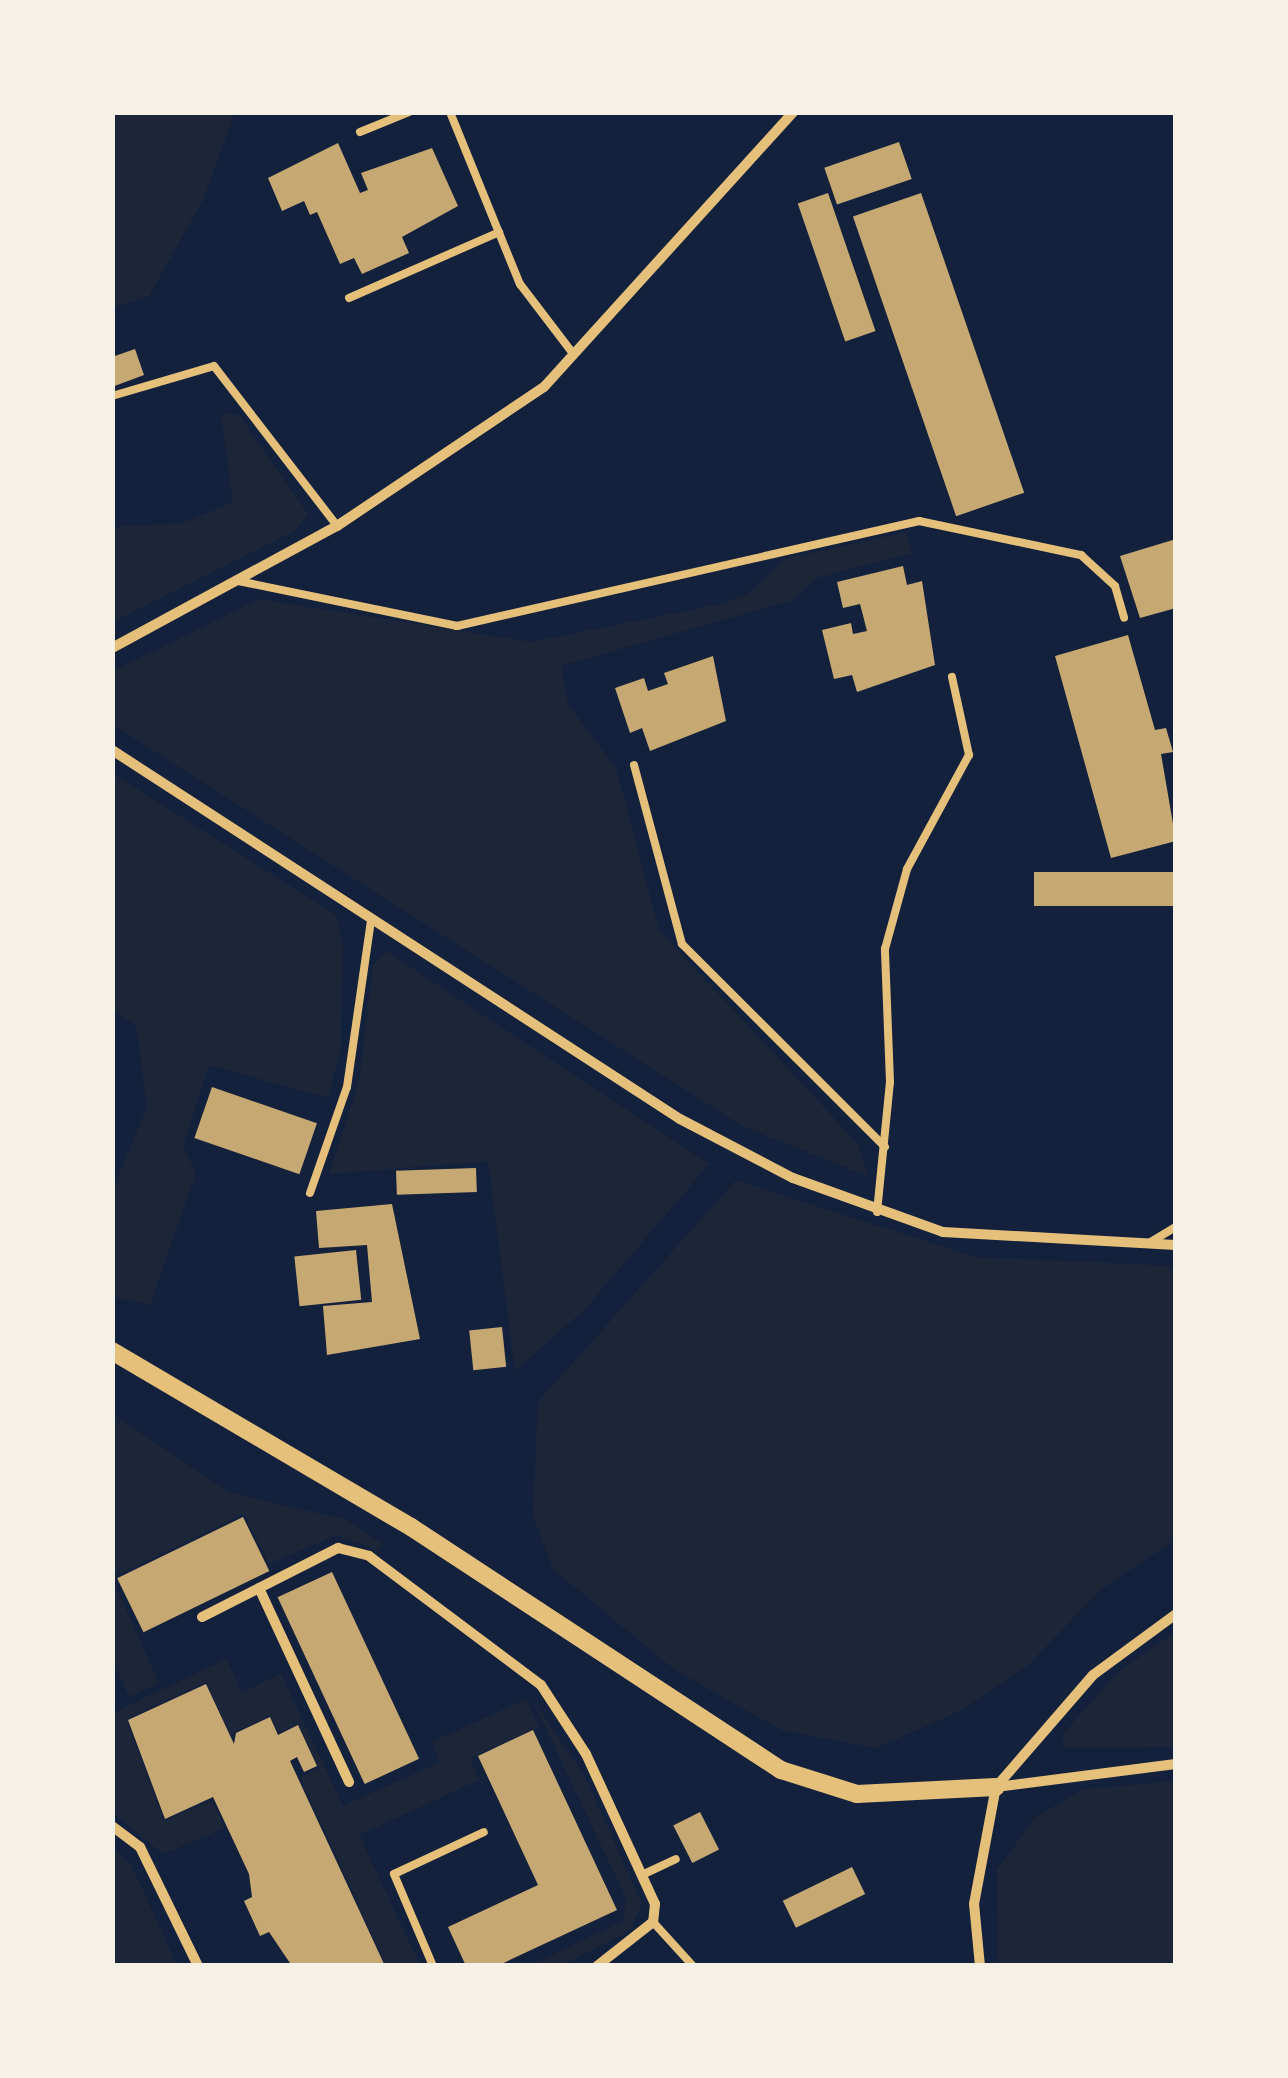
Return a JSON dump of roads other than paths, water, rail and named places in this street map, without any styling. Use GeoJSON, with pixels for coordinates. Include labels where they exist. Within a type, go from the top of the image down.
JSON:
{"type":"FeatureCollection","features":[{"type":"Feature","properties":{"kind":"street"},"geometry":{"type":"LineString","coordinates":[[112,648],[336,526],[544,386],[793,112]]}},
{"type":"Feature","properties":{"kind":"street"},"geometry":{"type":"LineString","coordinates":[[112,750],[680,1119],[877,1212],[983,1237],[1176,1245]]}},
{"type":"Feature","properties":{"kind":"street"},"geometry":{"type":"LineString","coordinates":[[112,1351],[411,1526],[780,1770],[857,1794],[996,1787],[1176,1764]]}},
{"type":"Feature","properties":{"kind":"street"},"geometry":{"type":"LineString","coordinates":[[202,1617],[338,1548],[369,1556],[518,1666],[586,1754],[644,1874],[653,1922],[597,1966]]}},
{"type":"Feature","properties":{"kind":"street"},"geometry":{"type":"LineString","coordinates":[[259,1588],[349,1782]]}},
{"type":"Feature","properties":{"kind":"street"},"geometry":{"type":"LineString","coordinates":[[980,1966],[974,1904],[996,1787],[1093,1675],[1176,1614]]}},
{"type":"Feature","properties":{"kind":"street"},"geometry":{"type":"LineString","coordinates":[[112,1826],[140,1847],[198,1966]]}},
{"type":"Feature","properties":{"kind":"lane"},"geometry":{"type":"LineString","coordinates":[[360,132],[409,112]]}},
{"type":"Feature","properties":{"kind":"lane"},"geometry":{"type":"LineString","coordinates":[[450,112],[529,302],[574,356]]}},
{"type":"Feature","properties":{"kind":"lane"},"geometry":{"type":"LineString","coordinates":[[350,298],[498,232]]}},
{"type":"Feature","properties":{"kind":"lane"},"geometry":{"type":"LineString","coordinates":[[112,396],[214,366],[336,526]]}},
{"type":"Feature","properties":{"kind":"lane"},"geometry":{"type":"LineString","coordinates":[[238,581],[457,626],[919,520],[1081,555],[1116,586],[1124,618]]}},
{"type":"Feature","properties":{"kind":"lane"},"geometry":{"type":"LineString","coordinates":[[877,1212],[885,1148],[890,921],[969,755],[952,676]]}},
{"type":"Feature","properties":{"kind":"lane"},"geometry":{"type":"LineString","coordinates":[[634,765],[682,944],[885,1148]]}},
{"type":"Feature","properties":{"kind":"lane"},"geometry":{"type":"LineString","coordinates":[[310,1193],[347,1087],[371,921]]}},
{"type":"Feature","properties":{"kind":"lane"},"geometry":{"type":"LineString","coordinates":[[1148,1244],[1176,1227]]}},
{"type":"Feature","properties":{"kind":"lane"},"geometry":{"type":"LineString","coordinates":[[434,1966],[394,1874],[484,1832]]}},
{"type":"Feature","properties":{"kind":"lane"},"geometry":{"type":"LineString","coordinates":[[644,1874],[676,1859]]}},
{"type":"Feature","properties":{"kind":"lane"},"geometry":{"type":"LineString","coordinates":[[653,1922],[693,1966]]}}]}
